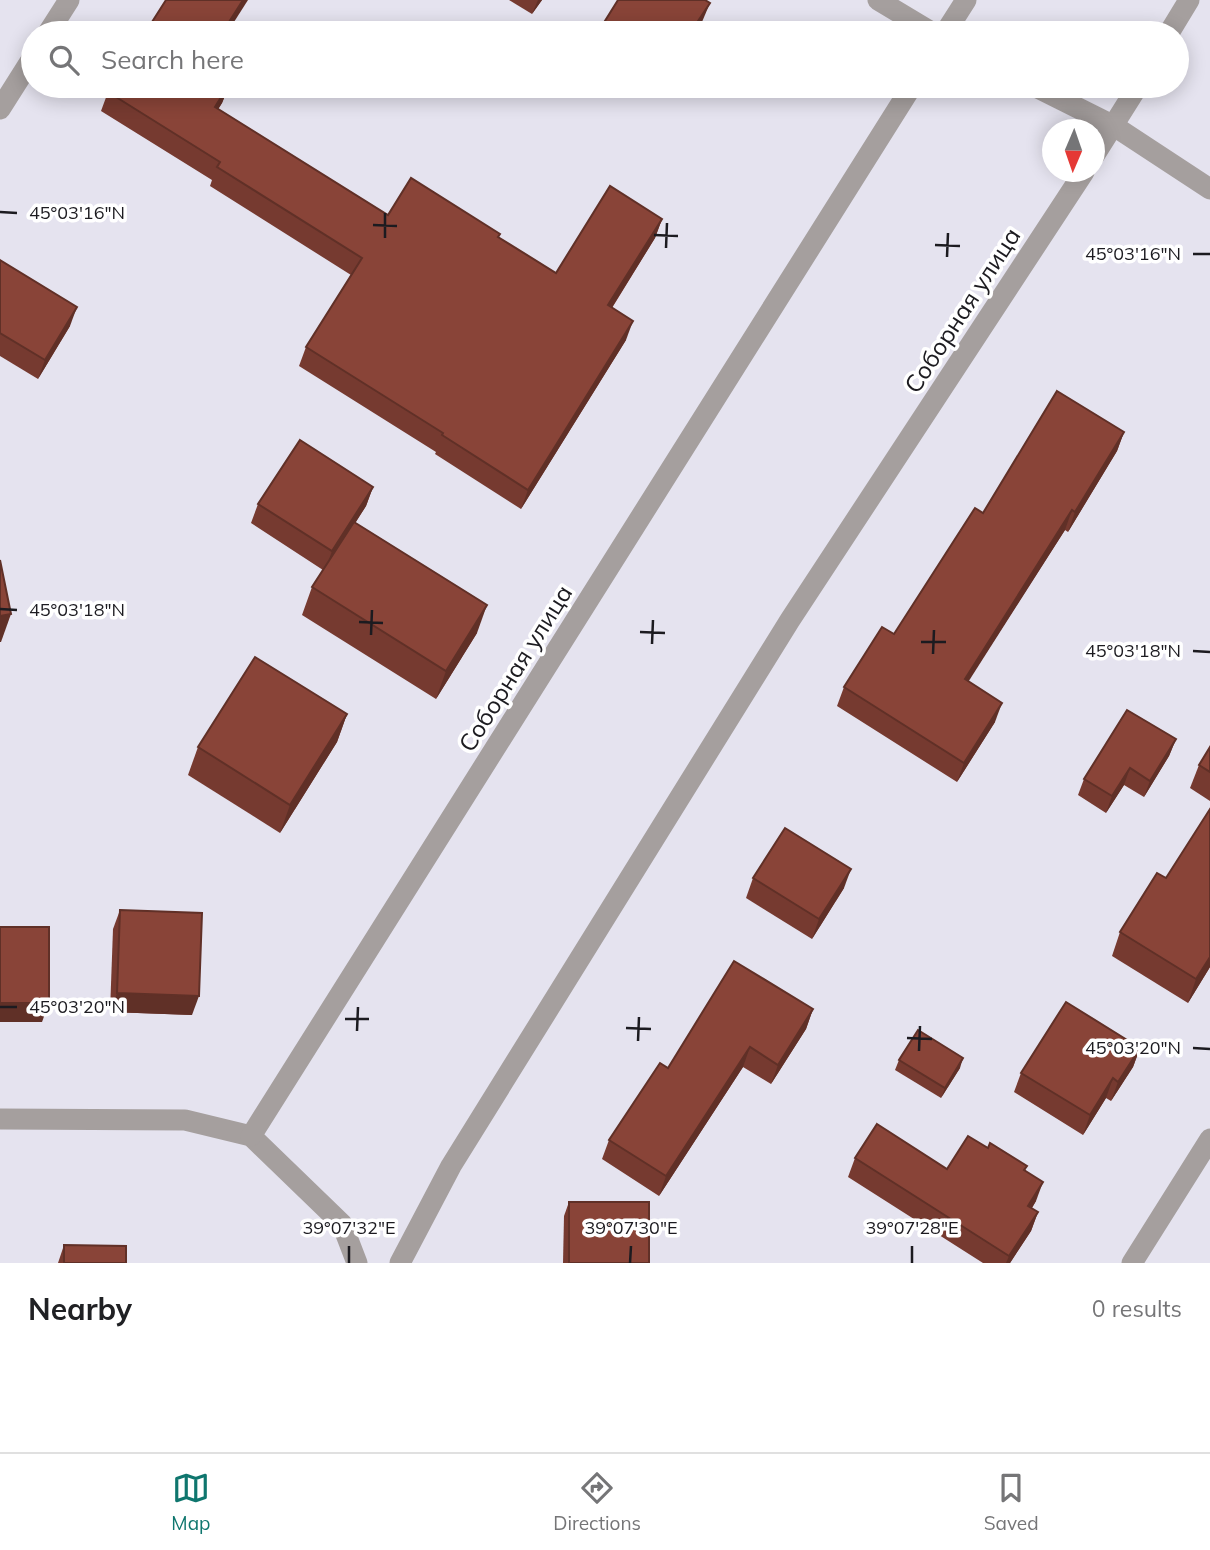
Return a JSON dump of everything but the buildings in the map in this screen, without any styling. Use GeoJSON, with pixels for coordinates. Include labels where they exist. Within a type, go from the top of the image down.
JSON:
{"type":"FeatureCollection","features":[{"type":"Feature","properties":{"kind":"street"},"geometry":{"type":"LineString","coordinates":[[56,21],[69,0]]}},
{"type":"Feature","properties":{"kind":"street"},"geometry":{"type":"LineString","coordinates":[[878,0],[913,21]]}},
{"type":"Feature","properties":{"kind":"street"},"geometry":{"type":"LineString","coordinates":[[953,21],[966,0]]}},
{"type":"Feature","properties":{"kind":"street"},"geometry":{"type":"LineString","coordinates":[[1176,21],[1189,0]]}},
{"type":"Feature","properties":{"kind":"street"},"geometry":{"type":"LineString","coordinates":[[0,109],[21,76]]}},
{"type":"Feature","properties":{"kind":"street","name":"Соборная улица"},"geometry":{"type":"LineString","coordinates":[[251,1136],[904,98]]}},
{"type":"Feature","properties":{"kind":"street"},"geometry":{"type":"LineString","coordinates":[[1058,98],[1114,126],[1210,189]]}},
{"type":"Feature","properties":{"kind":"street"},"geometry":{"type":"LineString","coordinates":[[1105,140],[1131,98]]}},
{"type":"Feature","properties":{"kind":"street","name":"Соборная улица"},"geometry":{"type":"LineString","coordinates":[[400,1263],[451,1166],[790,621],[1077,182]]}},
{"type":"Feature","properties":{"kind":"street"},"geometry":{"type":"LineString","coordinates":[[0,1119],[185,1120],[251,1136],[342,1224],[357,1263]]}},
{"type":"Feature","properties":{"kind":"street"},"geometry":{"type":"LineString","coordinates":[[1132,1263],[1210,1139]]}}]}
